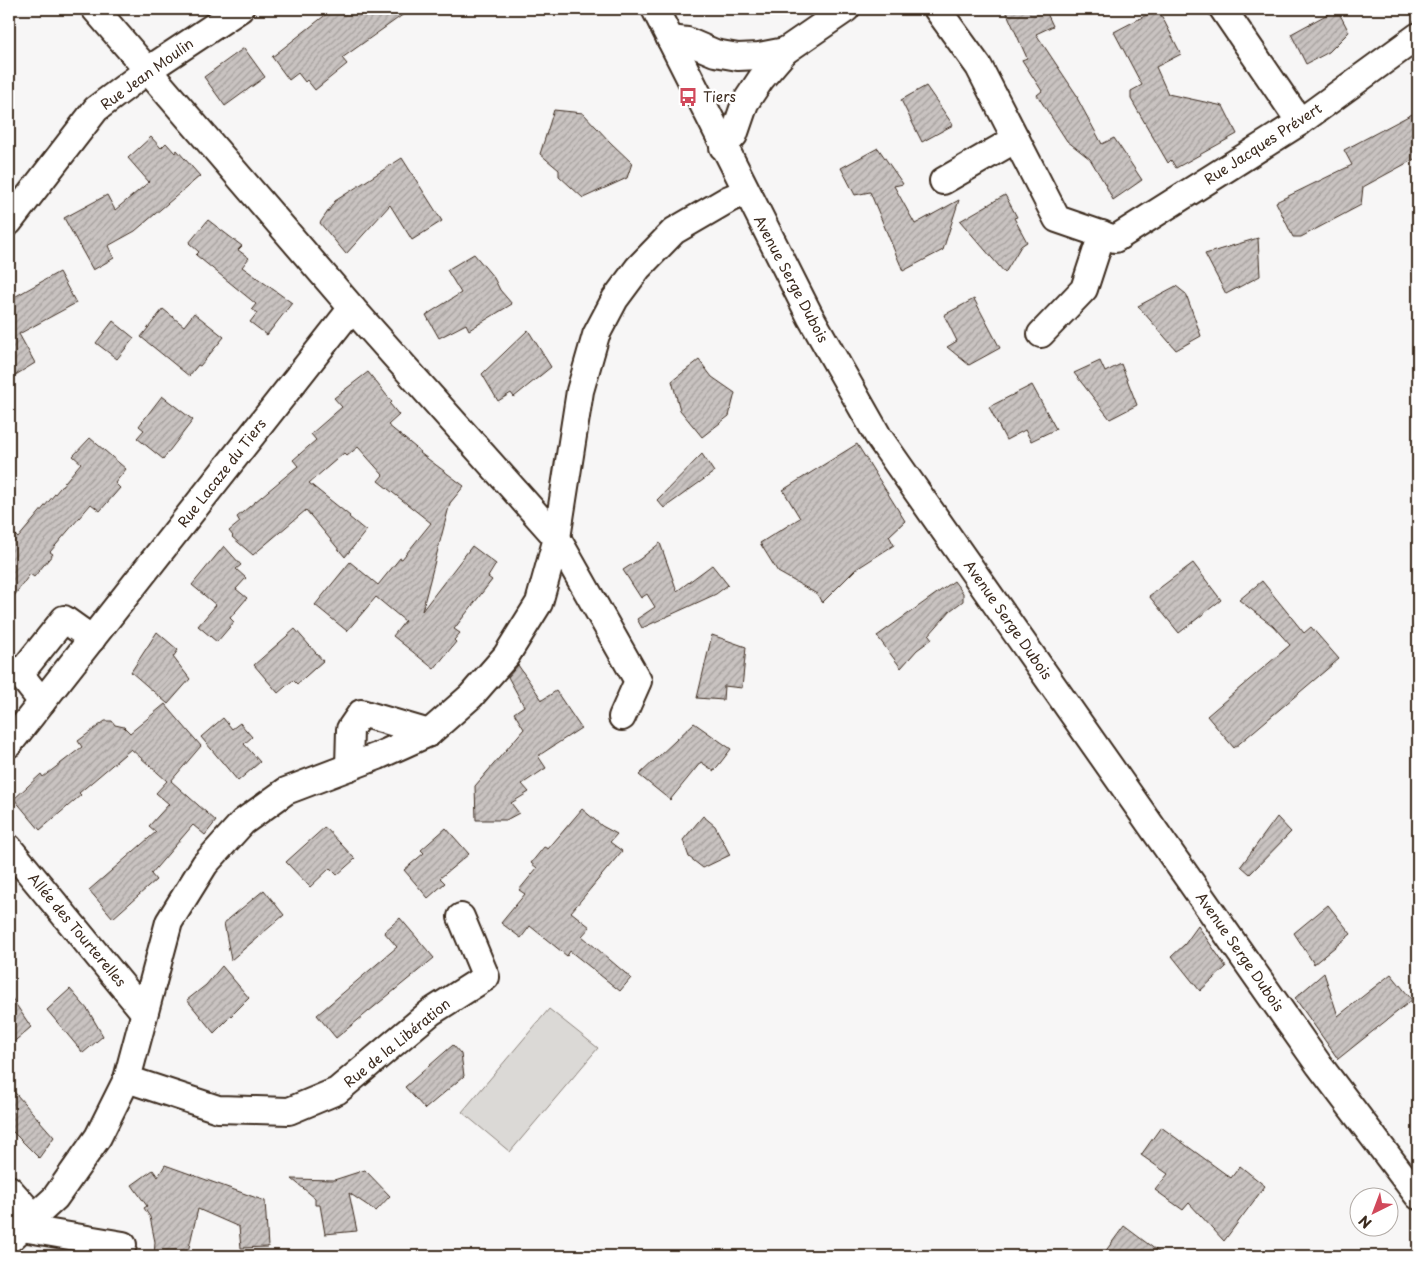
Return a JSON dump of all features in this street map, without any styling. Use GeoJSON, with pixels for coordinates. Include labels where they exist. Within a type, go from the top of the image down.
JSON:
{"type":"FeatureCollection","features":[{"type":"Feature","properties":{"kind":"street"},"geometry":{"type":"LineString","coordinates":[[95,9],[352,308],[557,538],[638,681],[622,717]]}},
{"type":"Feature","properties":{"kind":"street","name":"Rue Jean Moulin"},"geometry":{"type":"LineString","coordinates":[[9,222],[96,109],[148,70],[240,9]]}},
{"type":"Feature","properties":{"kind":"street","name":"Avenue Serge Dubois"},"geometry":{"type":"LineString","coordinates":[[654,9],[810,316],[878,436],[1319,1065],[1418,1196]]}},
{"type":"Feature","properties":{"kind":"street"},"geometry":{"type":"LineString","coordinates":[[723,147],[734,135],[745,103],[761,79],[785,50],[846,9]]}},
{"type":"Feature","properties":{"kind":"street","name":"Rue Jacques Prévert"},"geometry":{"type":"LineString","coordinates":[[936,9],[979,67],[1057,219],[1115,239],[1300,122],[1418,36]]}},
{"type":"Feature","properties":{"kind":"street"},"geometry":{"type":"LineString","coordinates":[[1223,9],[1300,122]]}},
{"type":"Feature","properties":{"kind":"street"},"geometry":{"type":"LineString","coordinates":[[670,39],[687,42],[715,53],[738,57],[759,56],[785,50]]}},
{"type":"Feature","properties":{"kind":"street"},"geometry":{"type":"LineString","coordinates":[[943,181],[1016,139]]}},
{"type":"Feature","properties":{"kind":"street"},"geometry":{"type":"LineString","coordinates":[[22,1229],[55,1198],[98,1137],[127,1079],[168,922],[205,864],[243,822],[286,791],[378,756],[429,733],[471,696],[506,656],[539,602],[557,538],[580,390],[596,335],[615,299],[638,268],[674,231],[729,199],[746,192]]}},
{"type":"Feature","properties":{"kind":"street"},"geometry":{"type":"LineString","coordinates":[[1041,334],[1084,289],[1102,234]]}},
{"type":"Feature","properties":{"kind":"street","name":"Rue Lacaze du Tiers"},"geometry":{"type":"LineString","coordinates":[[9,744],[352,308]]}},
{"type":"Feature","properties":{"kind":"street"},"geometry":{"type":"LineString","coordinates":[[42,702],[20,674],[64,619],[92,638]]}},
{"type":"Feature","properties":{"kind":"street"},"geometry":{"type":"LineString","coordinates":[[349,767],[350,729],[361,713],[429,733]]}},
{"type":"Feature","properties":{"kind":"street","name":"Allée des Tourterelles"},"geometry":{"type":"LineString","coordinates":[[9,848],[144,1012]]}},
{"type":"Feature","properties":{"kind":"street","name":"Rue de la Libération"},"geometry":{"type":"LineString","coordinates":[[127,1079],[218,1109],[289,1111],[337,1091],[431,1012],[486,977],[461,917]]}},
{"type":"Feature","properties":{"kind":"street"},"geometry":{"type":"LineString","coordinates":[[9,1190],[22,1229]]}},
{"type":"Feature","properties":{"kind":"street"},"geometry":{"type":"LineString","coordinates":[[22,1229],[124,1245]]}},
{"type":"Feature","properties":{"kind":"shaded area"},"geometry":{"type":"Polygon","coordinates":[[[549,1009],[598,1048],[510,1152],[462,1112],[549,1009]]]}},
{"type":"Feature","properties":{"kind":"building"},"geometry":{"type":"Polygon","coordinates":[[[333,9],[411,9],[342,58],[347,64],[315,90],[298,73],[289,80],[272,57],[333,9]]]}},
{"type":"Feature","properties":{"kind":"building"},"geometry":{"type":"Polygon","coordinates":[[[1005,9],[1045,9],[1053,26],[1036,34],[1078,97],[1102,144],[1114,138],[1142,180],[1113,200],[1090,159],[1067,141],[1037,95],[1042,91],[1022,60],[1027,58],[1005,9]]]}},
{"type":"Feature","properties":{"kind":"building"},"geometry":{"type":"Polygon","coordinates":[[[1158,9],[1181,54],[1156,67],[1168,94],[1223,106],[1237,134],[1176,168],[1171,160],[1168,163],[1131,99],[1131,91],[1142,85],[1114,32],[1158,9]]]}},
{"type":"Feature","properties":{"kind":"building"},"geometry":{"type":"Polygon","coordinates":[[[1337,9],[1349,32],[1329,52],[1306,64],[1291,34],[1337,9]]]}},
{"type":"Feature","properties":{"kind":"building"},"geometry":{"type":"Polygon","coordinates":[[[244,48],[265,77],[225,106],[204,77],[244,48]]]}},
{"type":"Feature","properties":{"kind":"building"},"geometry":{"type":"Polygon","coordinates":[[[926,86],[953,125],[922,142],[901,100],[926,86]]]}},
{"type":"Feature","properties":{"kind":"building"},"geometry":{"type":"Polygon","coordinates":[[[554,110],[583,113],[632,163],[627,178],[583,198],[559,176],[559,170],[540,154],[554,110]]]}},
{"type":"Feature","properties":{"kind":"building"},"geometry":{"type":"Polygon","coordinates":[[[1418,111],[1418,157],[1363,187],[1361,205],[1301,237],[1293,237],[1276,202],[1352,165],[1344,150],[1418,111]]]}},
{"type":"Feature","properties":{"kind":"building"},"geometry":{"type":"Polygon","coordinates":[[[151,137],[161,148],[166,143],[175,153],[177,150],[200,176],[135,231],[108,246],[114,258],[93,270],[64,218],[107,195],[115,210],[149,182],[128,158],[151,137]]]}},
{"type":"Feature","properties":{"kind":"building"},"geometry":{"type":"Polygon","coordinates":[[[878,148],[903,184],[894,186],[915,224],[959,200],[943,250],[903,271],[870,192],[855,195],[841,168],[878,148]]]}},
{"type":"Feature","properties":{"kind":"building"},"geometry":{"type":"Polygon","coordinates":[[[402,158],[442,221],[412,240],[390,205],[346,254],[320,223],[335,201],[402,158]]]}},
{"type":"Feature","properties":{"kind":"building"},"geometry":{"type":"Polygon","coordinates":[[[1005,195],[1017,217],[1014,218],[1027,242],[1021,246],[1005,273],[960,221],[1005,195]]]}},
{"type":"Feature","properties":{"kind":"building"},"geometry":{"type":"Polygon","coordinates":[[[208,220],[242,246],[238,250],[249,258],[242,267],[292,303],[267,335],[250,322],[257,313],[252,309],[256,304],[196,255],[199,252],[189,243],[208,220]]]}},
{"type":"Feature","properties":{"kind":"building"},"geometry":{"type":"Polygon","coordinates":[[[1258,238],[1260,276],[1226,294],[1205,254],[1258,238]]]}},
{"type":"Feature","properties":{"kind":"building"},"geometry":{"type":"Polygon","coordinates":[[[474,254],[512,304],[469,330],[466,324],[439,338],[426,315],[461,293],[447,270],[474,254]]]}},
{"type":"Feature","properties":{"kind":"building"},"geometry":{"type":"Polygon","coordinates":[[[59,272],[76,303],[19,334],[35,363],[9,379],[9,300],[59,272]]]}},
{"type":"Feature","properties":{"kind":"building"},"geometry":{"type":"Polygon","coordinates":[[[1176,286],[1186,294],[1201,336],[1176,350],[1138,306],[1176,286]]]}},
{"type":"Feature","properties":{"kind":"building"},"geometry":{"type":"Polygon","coordinates":[[[974,299],[1000,348],[969,365],[947,347],[957,341],[944,315],[974,299]]]}},
{"type":"Feature","properties":{"kind":"building"},"geometry":{"type":"Polygon","coordinates":[[[163,309],[184,326],[194,313],[224,337],[200,366],[198,365],[189,376],[141,337],[163,309]]]}},
{"type":"Feature","properties":{"kind":"building"},"geometry":{"type":"Polygon","coordinates":[[[113,321],[134,338],[117,359],[96,343],[113,321]]]}},
{"type":"Feature","properties":{"kind":"building"},"geometry":{"type":"Polygon","coordinates":[[[528,330],[551,367],[514,397],[511,393],[498,401],[482,374],[528,330]]]}},
{"type":"Feature","properties":{"kind":"building"},"geometry":{"type":"Polygon","coordinates":[[[699,360],[712,377],[735,393],[729,416],[702,437],[680,410],[672,381],[699,360]]]}},
{"type":"Feature","properties":{"kind":"building"},"geometry":{"type":"Polygon","coordinates":[[[1100,361],[1105,372],[1121,364],[1137,405],[1110,419],[1074,373],[1100,361]]]}},
{"type":"Feature","properties":{"kind":"building"},"geometry":{"type":"Polygon","coordinates":[[[368,372],[392,402],[390,404],[399,415],[388,425],[420,453],[464,486],[450,503],[422,611],[472,546],[496,564],[488,577],[492,580],[454,629],[460,633],[454,640],[456,642],[434,669],[393,636],[405,621],[376,597],[347,631],[315,605],[350,562],[378,585],[431,523],[378,481],[383,475],[358,447],[347,456],[344,453],[309,483],[366,531],[345,557],[306,510],[253,555],[232,537],[229,531],[240,522],[237,517],[298,466],[293,460],[316,440],[311,434],[342,407],[334,398],[368,372]]]}},
{"type":"Feature","properties":{"kind":"building"},"geometry":{"type":"Polygon","coordinates":[[[1032,385],[1056,429],[1031,441],[1025,430],[1006,440],[989,407],[1032,385]]]}},
{"type":"Feature","properties":{"kind":"building"},"geometry":{"type":"Polygon","coordinates":[[[162,396],[193,420],[163,459],[137,438],[144,430],[139,426],[162,396]]]}},
{"type":"Feature","properties":{"kind":"building"},"geometry":{"type":"Polygon","coordinates":[[[90,438],[126,469],[115,483],[120,488],[100,511],[91,504],[50,552],[53,554],[34,577],[30,574],[9,603],[9,529],[18,538],[81,463],[73,456],[90,438]]]}},
{"type":"Feature","properties":{"kind":"building"},"geometry":{"type":"Polygon","coordinates":[[[857,444],[905,521],[889,536],[894,545],[855,570],[822,603],[817,594],[778,572],[760,543],[800,518],[783,490],[857,444]]]}},
{"type":"Feature","properties":{"kind":"building"},"geometry":{"type":"Polygon","coordinates":[[[702,454],[714,472],[664,508],[657,500],[702,454]]]}},
{"type":"Feature","properties":{"kind":"building"},"geometry":{"type":"Polygon","coordinates":[[[660,543],[677,591],[712,565],[728,585],[716,594],[642,628],[637,619],[655,607],[647,594],[641,598],[623,570],[660,543]]]}},
{"type":"Feature","properties":{"kind":"building"},"geometry":{"type":"Polygon","coordinates":[[[224,546],[241,565],[236,569],[246,578],[236,589],[247,598],[230,618],[234,622],[217,642],[198,626],[216,605],[192,585],[224,546]]]}},
{"type":"Feature","properties":{"kind":"building"},"geometry":{"type":"Polygon","coordinates":[[[1193,563],[1221,600],[1179,633],[1149,596],[1193,563]]]}},
{"type":"Feature","properties":{"kind":"building"},"geometry":{"type":"Polygon","coordinates":[[[954,581],[963,593],[963,601],[951,610],[929,635],[932,639],[917,650],[901,668],[877,636],[954,581]]]}},
{"type":"Feature","properties":{"kind":"building"},"geometry":{"type":"Polygon","coordinates":[[[1262,581],[1304,633],[1311,627],[1339,659],[1234,748],[1207,716],[1290,645],[1273,626],[1239,600],[1262,581]]]}},
{"type":"Feature","properties":{"kind":"building"},"geometry":{"type":"Polygon","coordinates":[[[295,629],[323,661],[297,684],[293,680],[278,693],[254,665],[295,629]]]}},
{"type":"Feature","properties":{"kind":"building"},"geometry":{"type":"Polygon","coordinates":[[[157,632],[178,650],[173,657],[190,679],[168,704],[131,672],[157,632]]]}},
{"type":"Feature","properties":{"kind":"building"},"geometry":{"type":"Polygon","coordinates":[[[712,635],[746,647],[742,688],[724,686],[723,700],[697,698],[712,635]]]}},
{"type":"Feature","properties":{"kind":"building"},"geometry":{"type":"Polygon","coordinates":[[[518,665],[542,700],[556,691],[581,728],[538,756],[546,768],[522,784],[529,792],[511,803],[519,813],[506,820],[476,820],[475,786],[524,729],[514,713],[524,706],[508,677],[518,665]]]}},
{"type":"Feature","properties":{"kind":"building"},"geometry":{"type":"Polygon","coordinates":[[[165,704],[201,746],[171,781],[216,821],[205,835],[193,825],[151,874],[156,880],[113,918],[89,890],[156,832],[149,826],[169,804],[156,793],[167,781],[131,749],[79,793],[81,795],[40,830],[14,799],[41,774],[43,777],[82,747],[78,741],[105,721],[112,721],[115,725],[124,727],[130,733],[165,704]]]}},
{"type":"Feature","properties":{"kind":"building"},"geometry":{"type":"Polygon","coordinates":[[[223,718],[232,729],[240,723],[252,737],[244,744],[260,762],[238,781],[201,737],[223,718]]]}},
{"type":"Feature","properties":{"kind":"building"},"geometry":{"type":"Polygon","coordinates":[[[694,723],[731,749],[714,771],[701,762],[670,800],[639,775],[694,723]]]}},
{"type":"Feature","properties":{"kind":"building"},"geometry":{"type":"Polygon","coordinates":[[[582,809],[602,826],[617,834],[610,842],[622,851],[571,912],[590,927],[582,936],[631,978],[620,991],[570,951],[567,956],[530,926],[521,938],[501,923],[525,894],[519,890],[537,868],[531,863],[544,847],[548,849],[582,809]]]}},
{"type":"Feature","properties":{"kind":"building"},"geometry":{"type":"Polygon","coordinates":[[[703,816],[715,826],[730,855],[703,868],[689,857],[683,840],[703,816]]]}},
{"type":"Feature","properties":{"kind":"building"},"geometry":{"type":"Polygon","coordinates":[[[1277,817],[1291,832],[1250,874],[1241,866],[1277,817]]]}},
{"type":"Feature","properties":{"kind":"building"},"geometry":{"type":"Polygon","coordinates":[[[325,827],[355,859],[337,875],[330,868],[310,887],[286,862],[325,827]]]}},
{"type":"Feature","properties":{"kind":"building"},"geometry":{"type":"Polygon","coordinates":[[[446,828],[469,854],[440,878],[445,883],[428,898],[404,870],[424,853],[421,850],[446,828]]]}},
{"type":"Feature","properties":{"kind":"building"},"geometry":{"type":"Polygon","coordinates":[[[264,890],[284,915],[231,960],[224,923],[264,890]]]}},
{"type":"Feature","properties":{"kind":"building"},"geometry":{"type":"Polygon","coordinates":[[[1328,905],[1351,934],[1314,964],[1294,933],[1328,905]]]}},
{"type":"Feature","properties":{"kind":"building"},"geometry":{"type":"Polygon","coordinates":[[[400,918],[434,958],[336,1038],[317,1015],[397,947],[384,932],[400,918]]]}},
{"type":"Feature","properties":{"kind":"building"},"geometry":{"type":"Polygon","coordinates":[[[1198,926],[1226,967],[1200,991],[1172,956],[1185,944],[1198,926]]]}},
{"type":"Feature","properties":{"kind":"building"},"geometry":{"type":"Polygon","coordinates":[[[222,966],[249,998],[214,1033],[187,1000],[206,985],[222,966]]]}},
{"type":"Feature","properties":{"kind":"building"},"geometry":{"type":"Polygon","coordinates":[[[1324,973],[1338,1016],[1391,974],[1412,1000],[1338,1059],[1295,998],[1324,973]]]}},
{"type":"Feature","properties":{"kind":"building"},"geometry":{"type":"Polygon","coordinates":[[[70,989],[88,1010],[103,1036],[83,1053],[47,1010],[70,989]]]}},
{"type":"Feature","properties":{"kind":"building"},"geometry":{"type":"Polygon","coordinates":[[[9,994],[31,1027],[9,1046],[9,994]]]}},
{"type":"Feature","properties":{"kind":"building"},"geometry":{"type":"Polygon","coordinates":[[[453,1045],[461,1054],[464,1076],[425,1109],[405,1087],[453,1045]]]}},
{"type":"Feature","properties":{"kind":"building"},"geometry":{"type":"Polygon","coordinates":[[[9,1086],[54,1137],[39,1158],[9,1128],[9,1086]]]}},
{"type":"Feature","properties":{"kind":"building"},"geometry":{"type":"Polygon","coordinates":[[[1161,1127],[1231,1178],[1240,1166],[1265,1186],[1224,1241],[1189,1203],[1183,1210],[1155,1190],[1168,1174],[1141,1155],[1161,1127]]]}},
{"type":"Feature","properties":{"kind":"building"},"geometry":{"type":"Polygon","coordinates":[[[165,1165],[265,1201],[268,1247],[241,1248],[239,1227],[198,1209],[187,1256],[154,1256],[155,1242],[150,1217],[144,1208],[147,1206],[132,1185],[153,1170],[158,1177],[165,1165]]]}},
{"type":"Feature","properties":{"kind":"building"},"geometry":{"type":"Polygon","coordinates":[[[365,1170],[390,1196],[376,1211],[349,1193],[357,1231],[325,1234],[320,1205],[315,1205],[315,1198],[292,1179],[334,1180],[365,1170]]]}},
{"type":"Feature","properties":{"kind":"building"},"geometry":{"type":"Polygon","coordinates":[[[1124,1226],[1164,1256],[1102,1256],[1124,1226]]]}},
{"type":"Feature","properties":{"kind":"place","name":"Tiers"},"geometry":{"type":"Point","coordinates":[688,97]}}]}
